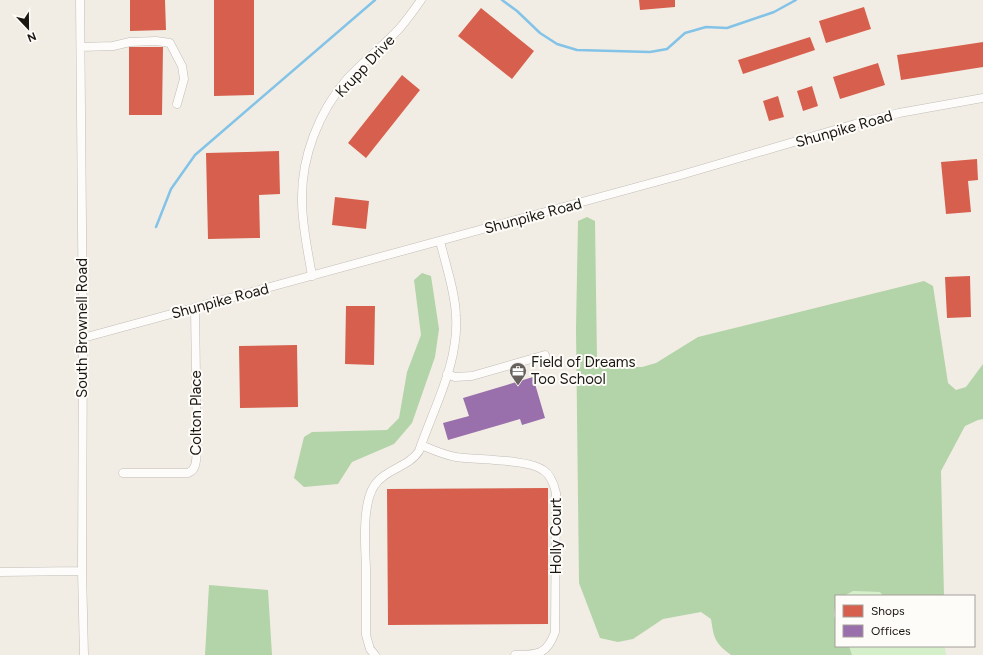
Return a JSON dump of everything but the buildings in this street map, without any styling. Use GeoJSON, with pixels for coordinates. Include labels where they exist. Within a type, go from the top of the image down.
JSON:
{"type":"FeatureCollection","features":[{"type":"Feature","properties":{"kind":"street","name":"South Brownell Road"},"geometry":{"type":"LineString","coordinates":[[80,0],[83,338],[82,571],[84,655]]}},
{"type":"Feature","properties":{"kind":"street","name":"Krupp Drive"},"geometry":{"type":"LineString","coordinates":[[312,276],[303,220],[302,192],[307,155],[315,131],[326,110],[348,78],[399,30],[421,0]]}},
{"type":"Feature","properties":{"kind":"street"},"geometry":{"type":"LineString","coordinates":[[81,48],[113,46],[130,42],[156,41],[170,43],[182,66],[184,79],[177,104]]}},
{"type":"Feature","properties":{"kind":"street","name":"Shunpike Road"},"geometry":{"type":"LineString","coordinates":[[83,338],[718,165],[855,124],[983,98]]}},
{"type":"Feature","properties":{"kind":"street"},"geometry":{"type":"LineString","coordinates":[[375,655],[370,649],[366,635],[365,530],[368,501],[374,486],[378,481],[392,470],[416,456],[447,374],[455,347],[456,316],[451,284],[440,241]]}},
{"type":"Feature","properties":{"kind":"street","name":"Colton Place"},"geometry":{"type":"LineString","coordinates":[[123,473],[188,473],[194,469],[196,450],[195,308]]}},
{"type":"Feature","properties":{"kind":"street"},"geometry":{"type":"LineString","coordinates":[[447,374],[455,377],[472,376],[545,355]]}},
{"type":"Feature","properties":{"kind":"street","name":"Holly Court"},"geometry":{"type":"LineString","coordinates":[[421,445],[456,457],[535,466],[548,474],[555,486],[555,632],[552,639],[543,651],[537,654],[515,655]]}},
{"type":"Feature","properties":{"kind":"street"},"geometry":{"type":"LineString","coordinates":[[0,572],[82,571]]}},
{"type":"Feature","properties":{"kind":"green space"},"geometry":{"type":"Polygon","coordinates":[[[587,217],[595,221],[597,359],[605,367],[642,367],[656,363],[698,337],[924,281],[933,286],[948,383],[956,390],[966,387],[983,364],[983,419],[965,426],[941,471],[944,595],[882,595],[880,592],[853,591],[846,595],[835,595],[835,647],[849,647],[852,655],[731,655],[718,644],[714,636],[711,619],[701,612],[663,619],[633,639],[618,642],[600,638],[579,583],[576,329],[578,221],[587,217]]]}},
{"type":"Feature","properties":{"kind":"green space"},"geometry":{"type":"Polygon","coordinates":[[[422,273],[431,276],[439,329],[435,357],[412,423],[394,444],[352,462],[338,484],[304,487],[294,478],[304,437],[312,432],[387,430],[399,418],[407,372],[421,335],[414,280],[422,273]]]}},
{"type":"Feature","properties":{"kind":"green space"},"geometry":{"type":"Polygon","coordinates":[[[209,585],[268,590],[272,655],[205,655],[209,585]]]}},
{"type":"Feature","properties":{"kind":"green space"},"geometry":{"type":"Polygon","coordinates":[[[853,591],[880,592],[882,595],[846,595],[853,591]]]}},
{"type":"Feature","properties":{"kind":"green space"},"geometry":{"type":"Polygon","coordinates":[[[849,647],[942,647],[945,648],[946,655],[852,655],[849,647]]]}},
{"type":"Feature","properties":{"kind":"waterway"},"geometry":{"type":"LineString","coordinates":[[156,227],[171,189],[195,155],[375,0]]}},
{"type":"Feature","properties":{"kind":"waterway"},"geometry":{"type":"LineString","coordinates":[[502,0],[517,11],[540,33],[557,44],[577,50],[650,52],[667,49],[685,33],[706,27],[727,28],[774,12],[796,0]]}},
{"type":"Feature","properties":{"kind":"place","name":"Field of Dreams Too School"},"geometry":{"type":"Point","coordinates":[518,386]}}]}
